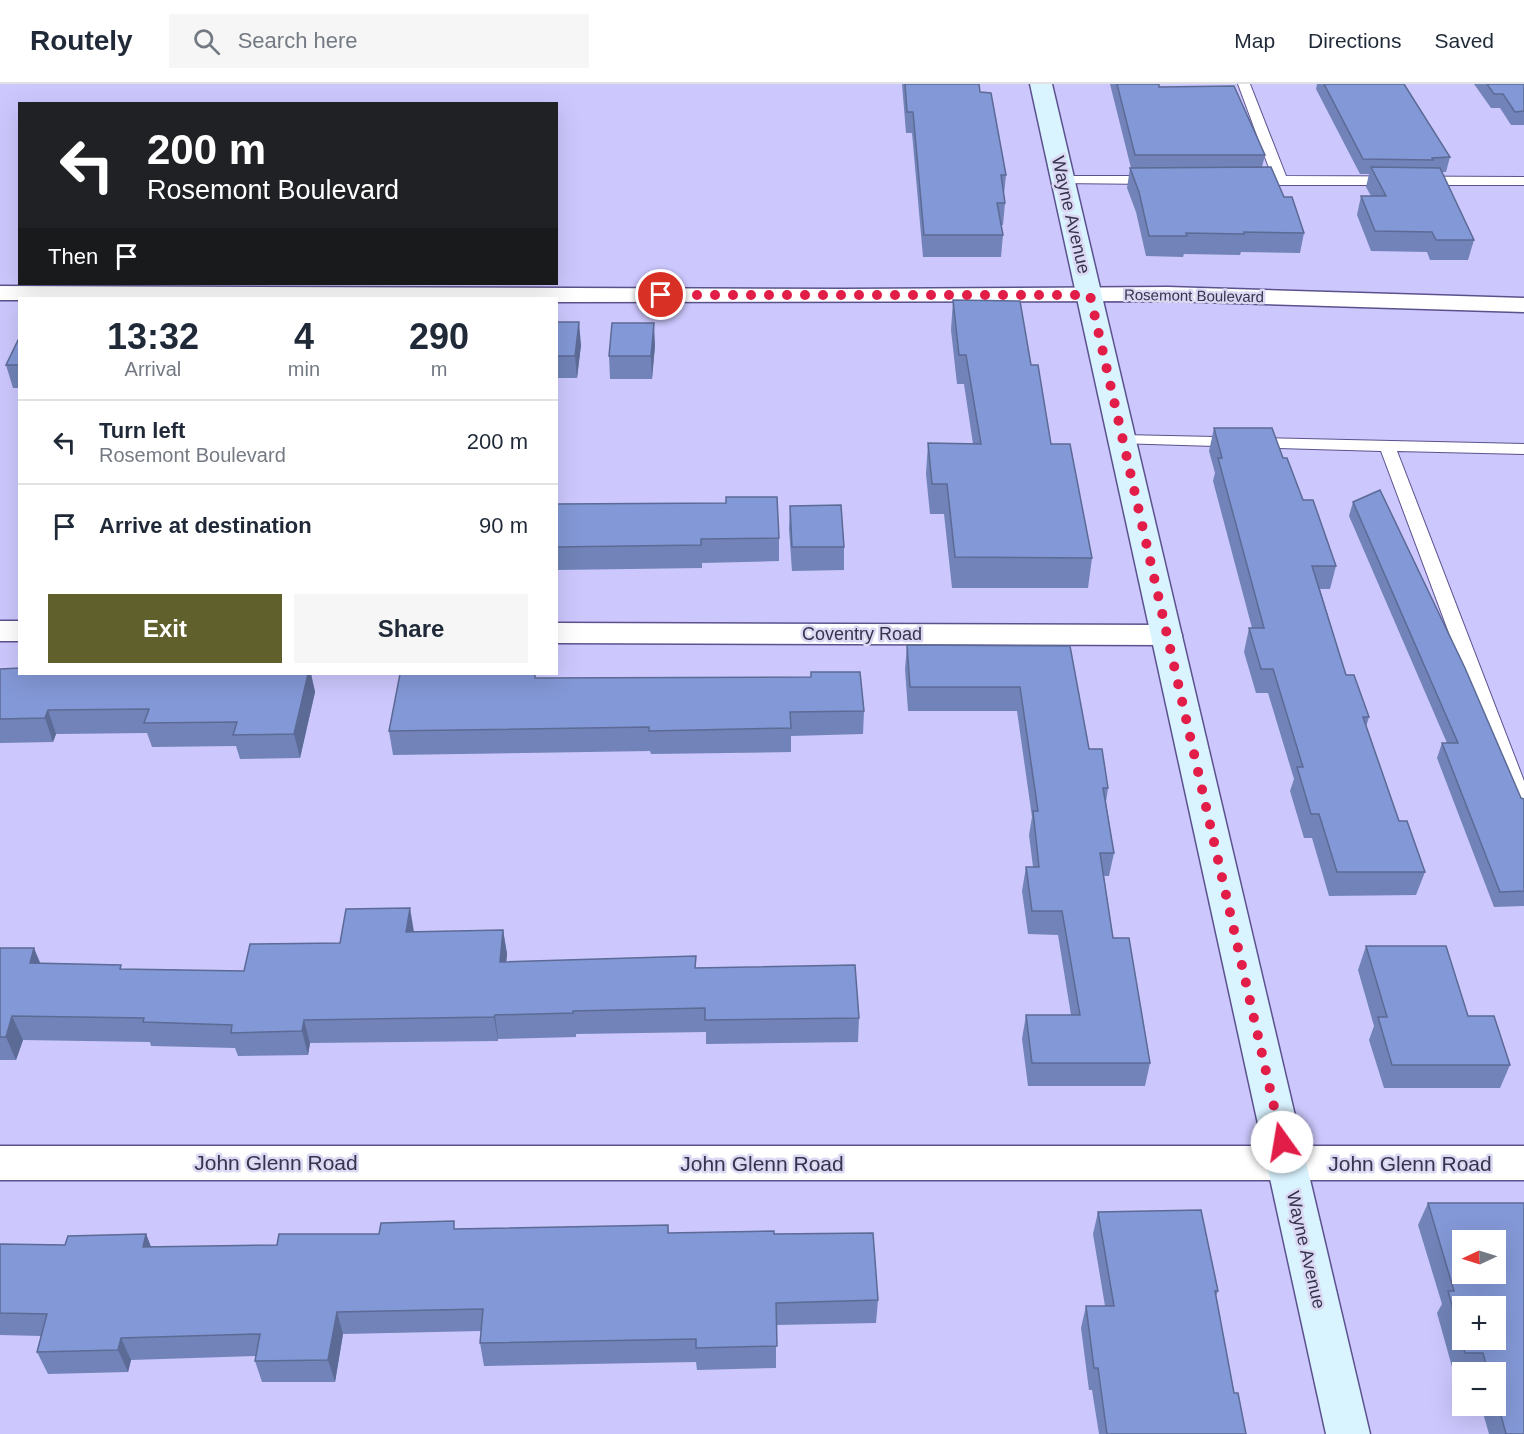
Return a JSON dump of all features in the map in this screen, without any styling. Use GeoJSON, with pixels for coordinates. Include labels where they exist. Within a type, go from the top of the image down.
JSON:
{"type":"FeatureCollection","features":[{"type":"Feature","properties":{"kind":"main road","name":"Wayne Avenue"},"geometry":{"type":"LineString","coordinates":[[1041,84],[1348,1434]]}},
{"type":"Feature","properties":{"kind":"street","name":"Rosemont Boulevard"},"geometry":{"type":"LineString","coordinates":[[0,292],[833,296],[1167,294],[1524,305]]}},
{"type":"Feature","properties":{"kind":"street"},"geometry":{"type":"LineString","coordinates":[[0,631],[18,631]]}},
{"type":"Feature","properties":{"kind":"street","name":"Coventry Road"},"geometry":{"type":"LineString","coordinates":[[558,633],[1167,635]]}},
{"type":"Feature","properties":{"kind":"street","name":"John Glenn Road"},"geometry":{"type":"LineString","coordinates":[[0,1163],[1524,1164]]}},
{"type":"Feature","properties":{"kind":"lane"},"geometry":{"type":"LineString","coordinates":[[1244,84],[1281,180]]}},
{"type":"Feature","properties":{"kind":"lane"},"geometry":{"type":"LineString","coordinates":[[1063,180],[1167,180]]}},
{"type":"Feature","properties":{"kind":"lane"},"geometry":{"type":"LineString","coordinates":[[1235,180],[1524,181]]}},
{"type":"Feature","properties":{"kind":"lane"},"geometry":{"type":"LineString","coordinates":[[1123,440],[1524,448]]}},
{"type":"Feature","properties":{"kind":"lane"},"geometry":{"type":"LineString","coordinates":[[1387,445],[1524,807]]}},
{"type":"Feature","properties":{"kind":"building"},"geometry":{"type":"Polygon","coordinates":[[[905,84],[979,84],[980,92],[991,93],[1006,175],[1001,175],[1005,203],[997,203],[1003,235],[924,235],[913,112],[907,112],[905,84]]]}},
{"type":"Feature","properties":{"kind":"building"},"geometry":{"type":"Polygon","coordinates":[[[1117,84],[1159,84],[1159,87],[1234,86],[1265,155],[1135,155],[1117,84]]]}},
{"type":"Feature","properties":{"kind":"building"},"geometry":{"type":"Polygon","coordinates":[[[1324,84],[1404,84],[1450,157],[1432,158],[1433,160],[1363,159],[1324,84]]]}},
{"type":"Feature","properties":{"kind":"building"},"geometry":{"type":"Polygon","coordinates":[[[1487,84],[1524,84],[1524,111],[1515,112],[1503,94],[1494,94],[1487,84]]]}},
{"type":"Feature","properties":{"kind":"building"},"geometry":{"type":"Polygon","coordinates":[[[1271,167],[1284,197],[1292,197],[1304,233],[1186,233],[1187,236],[1149,236],[1139,192],[1130,168],[1271,167]]]}},
{"type":"Feature","properties":{"kind":"building"},"geometry":{"type":"Polygon","coordinates":[[[1371,167],[1440,168],[1474,240],[1436,240],[1432,232],[1375,231],[1361,196],[1386,196],[1371,167]]]}},
{"type":"Feature","properties":{"kind":"building"},"geometry":{"type":"Polygon","coordinates":[[[953,300],[1020,301],[1031,365],[1038,365],[1051,444],[1070,444],[1092,558],[955,557],[947,484],[932,484],[928,443],[981,444],[966,355],[959,355],[953,300]]]}},
{"type":"Feature","properties":{"kind":"building"},"geometry":{"type":"Polygon","coordinates":[[[558,322],[579,322],[575,356],[558,356],[558,322]]]}},
{"type":"Feature","properties":{"kind":"building"},"geometry":{"type":"Polygon","coordinates":[[[612,323],[654,323],[651,356],[609,356],[612,323]]]}},
{"type":"Feature","properties":{"kind":"building"},"geometry":{"type":"Polygon","coordinates":[[[18,340],[18,365],[6,365],[18,340]]]}},
{"type":"Feature","properties":{"kind":"building"},"geometry":{"type":"Polygon","coordinates":[[[1214,428],[1272,428],[1283,458],[1287,458],[1303,500],[1313,500],[1336,566],[1312,566],[1346,675],[1354,675],[1369,717],[1363,717],[1399,821],[1407,821],[1425,872],[1337,872],[1319,814],[1311,814],[1297,767],[1303,767],[1273,669],[1261,669],[1249,628],[1264,628],[1218,458],[1222,458],[1214,428]]]}},
{"type":"Feature","properties":{"kind":"building"},"geometry":{"type":"Polygon","coordinates":[[[1380,490],[1465,668],[1521,798],[1524,799],[1524,891],[1500,892],[1442,743],[1458,743],[1353,502],[1380,490]]]}},
{"type":"Feature","properties":{"kind":"building"},"geometry":{"type":"Polygon","coordinates":[[[726,497],[777,497],[779,538],[701,539],[701,545],[558,547],[558,504],[726,503],[726,497]]]}},
{"type":"Feature","properties":{"kind":"building"},"geometry":{"type":"Polygon","coordinates":[[[841,505],[844,547],[792,547],[790,506],[841,505]]]}},
{"type":"Feature","properties":{"kind":"building"},"geometry":{"type":"Polygon","coordinates":[[[907,645],[1070,646],[1089,749],[1102,749],[1108,788],[1103,788],[1114,853],[1100,853],[1113,938],[1129,938],[1150,1063],[1032,1063],[1026,1015],[1080,1015],[1062,911],[1032,911],[1026,867],[1039,867],[1033,811],[1038,811],[1020,687],[910,687],[907,645]]]}},
{"type":"Feature","properties":{"kind":"building"},"geometry":{"type":"Polygon","coordinates":[[[18,668],[18,675],[308,675],[294,734],[233,735],[237,722],[144,723],[149,709],[48,710],[45,718],[0,719],[0,669],[18,668]]]}},
{"type":"Feature","properties":{"kind":"building"},"geometry":{"type":"Polygon","coordinates":[[[811,672],[860,672],[864,711],[790,712],[791,728],[649,731],[649,727],[389,731],[400,675],[535,675],[535,678],[811,677],[811,672]]]}},
{"type":"Feature","properties":{"kind":"building"},"geometry":{"type":"Polygon","coordinates":[[[410,908],[406,932],[503,930],[500,962],[696,956],[695,968],[855,965],[859,1018],[705,1020],[705,1008],[573,1011],[573,1013],[495,1015],[494,1017],[304,1020],[302,1031],[231,1033],[232,1025],[143,1022],[144,1018],[12,1016],[6,1037],[0,1037],[0,948],[34,948],[30,963],[121,965],[120,969],[244,971],[250,944],[340,943],[346,909],[410,908]]]}},
{"type":"Feature","properties":{"kind":"building"},"geometry":{"type":"Polygon","coordinates":[[[1366,946],[1446,946],[1468,1016],[1494,1016],[1510,1065],[1392,1065],[1378,1017],[1387,1017],[1366,946]]]}},
{"type":"Feature","properties":{"kind":"building"},"geometry":{"type":"Polygon","coordinates":[[[1428,1203],[1524,1203],[1524,1434],[1506,1434],[1501,1416],[1506,1416],[1506,1362],[1485,1362],[1483,1353],[1465,1353],[1464,1350],[1506,1350],[1506,1296],[1452,1296],[1452,1306],[1448,1291],[1454,1291],[1428,1203]]]}},
{"type":"Feature","properties":{"kind":"building"},"geometry":{"type":"Polygon","coordinates":[[[1201,1210],[1218,1291],[1215,1291],[1234,1393],[1238,1393],[1246,1434],[1107,1434],[1098,1368],[1094,1368],[1086,1306],[1114,1306],[1098,1212],[1201,1210]]]}},
{"type":"Feature","properties":{"kind":"building"},"geometry":{"type":"Polygon","coordinates":[[[454,1221],[454,1229],[668,1225],[668,1233],[774,1231],[774,1234],[873,1233],[878,1300],[776,1303],[777,1346],[696,1348],[696,1339],[480,1343],[483,1309],[337,1312],[328,1360],[255,1361],[260,1334],[121,1338],[118,1350],[37,1352],[47,1314],[0,1313],[0,1244],[65,1245],[68,1236],[146,1234],[143,1247],[277,1245],[279,1234],[379,1234],[381,1223],[454,1221]]]}},
{"type":"Feature","properties":{"kind":"route"},"geometry":{"type":"LineString","coordinates":[[661,295],[1090,295],[1282,1142]]}}]}
